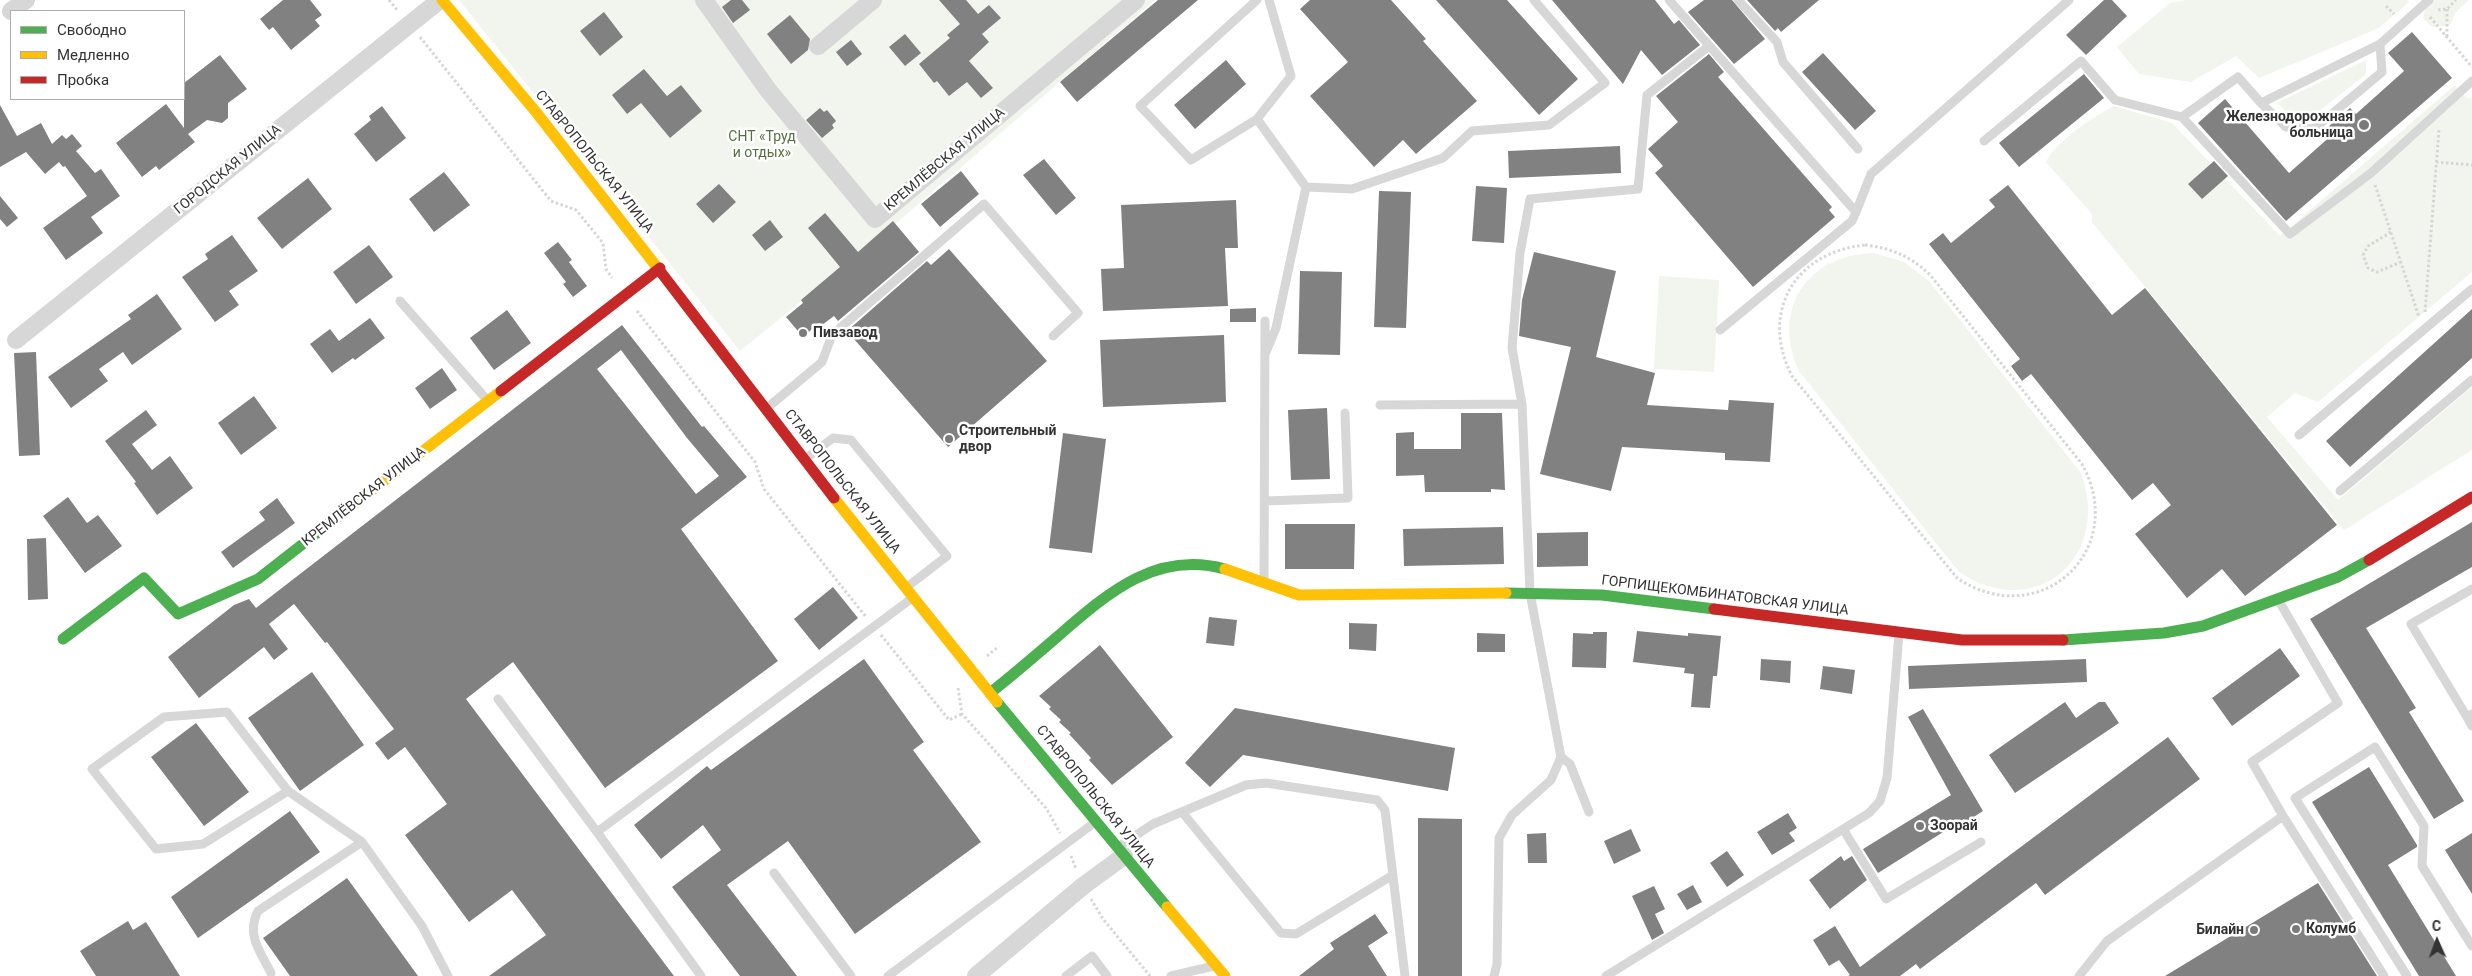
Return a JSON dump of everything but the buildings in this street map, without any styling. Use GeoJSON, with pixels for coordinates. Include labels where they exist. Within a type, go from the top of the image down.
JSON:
{"type":"FeatureCollection","features":[{"type":"Feature","properties":{"kind":"street"},"geometry":{"type":"LineString","coordinates":[[12,10],[26,0]]}},
{"type":"Feature","properties":{"kind":"street","name":"ГОРОДСКАЯ УЛИЦА"},"geometry":{"type":"LineString","coordinates":[[16,340],[441,0]]}},
{"type":"Feature","properties":{"kind":"street","name":"СТАВРОПОЛЬСКАЯ УЛИЦА"},"geometry":{"type":"LineString","coordinates":[[441,0],[660,268],[804,459],[990,693],[1225,976]]}},
{"type":"Feature","properties":{"kind":"street","name":"КРЕМЛЁВСКАЯ УЛИЦА"},"geometry":{"type":"LineString","coordinates":[[704,0],[768,90],[875,219],[1136,0]]}},
{"type":"Feature","properties":{"kind":"street"},"geometry":{"type":"LineString","coordinates":[[818,46],[873,0]]}},
{"type":"Feature","properties":{"kind":"street"},"geometry":{"type":"LineString","coordinates":[[0,20],[10,12]]}},
{"type":"Feature","properties":{"kind":"street","name":"КРЕМЛЁВСКАЯ УЛИЦА"},"geometry":{"type":"LineString","coordinates":[[63,639],[144,578],[178,614],[258,579],[660,268]]}},
{"type":"Feature","properties":{"kind":"street","name":"ГОРПИЩЕКОМБИНАТОВСКАЯ УЛИЦА"},"geometry":{"type":"LineString","coordinates":[[990,693],[1103,597],[1141,576],[1164,567],[1204,564],[1241,572],[1264,583],[1299,595],[1530,593],[1602,595],[1899,634],[1962,640],[2075,640],[2164,633],[2203,626],[2278,599],[2354,568],[2472,498]]}},
{"type":"Feature","properties":{"kind":"street"},"geometry":{"type":"LineString","coordinates":[[976,976],[1121,852]]}},
{"type":"Feature","properties":{"kind":"lane"},"geometry":{"type":"LineString","coordinates":[[1257,0],[1140,106],[1191,160],[1257,119],[1291,76],[1269,0]]}},
{"type":"Feature","properties":{"kind":"lane"},"geometry":{"type":"LineString","coordinates":[[1306,187],[1352,189],[1443,158],[1472,131],[1549,125],[1605,83],[1534,0]]}},
{"type":"Feature","properties":{"kind":"lane"},"geometry":{"type":"LineString","coordinates":[[1669,0],[1856,212]]}},
{"type":"Feature","properties":{"kind":"lane"},"geometry":{"type":"LineString","coordinates":[[1738,0],[1777,42],[1783,62],[1858,149]]}},
{"type":"Feature","properties":{"kind":"lane"},"geometry":{"type":"LineString","coordinates":[[1720,330],[1852,221],[1871,174],[2069,0]]}},
{"type":"Feature","properties":{"kind":"lane"},"geometry":{"type":"LineString","coordinates":[[2261,103],[2380,44],[2429,0]]}},
{"type":"Feature","properties":{"kind":"lane"},"geometry":{"type":"LineString","coordinates":[[2182,117],[2238,77],[2286,127],[2314,129],[2382,72],[2380,44]]}},
{"type":"Feature","properties":{"kind":"lane"},"geometry":{"type":"LineString","coordinates":[[1494,976],[1497,964],[1499,838],[1512,815],[1551,780],[1561,757],[1530,593],[1522,404],[1512,348],[1520,253],[1530,199],[1638,189],[1648,95],[1708,46]]}},
{"type":"Feature","properties":{"kind":"lane"},"geometry":{"type":"LineString","coordinates":[[1984,141],[2081,61],[2115,100],[2182,117],[2290,234],[2371,172],[2472,81]]}},
{"type":"Feature","properties":{"kind":"lane"},"geometry":{"type":"LineString","coordinates":[[1257,119],[1306,187],[1276,328],[1266,352]]}},
{"type":"Feature","properties":{"kind":"lane"},"geometry":{"type":"LineString","coordinates":[[767,408],[822,362],[832,335],[984,204],[1078,313],[1052,336]]}},
{"type":"Feature","properties":{"kind":"lane"},"geometry":{"type":"LineString","coordinates":[[2299,435],[2472,289]]}},
{"type":"Feature","properties":{"kind":"lane"},"geometry":{"type":"LineString","coordinates":[[400,301],[488,401]]}},
{"type":"Feature","properties":{"kind":"lane"},"geometry":{"type":"LineString","coordinates":[[1264,583],[1265,322]]}},
{"type":"Feature","properties":{"kind":"lane"},"geometry":{"type":"LineString","coordinates":[[2340,491],[2472,380]]}},
{"type":"Feature","properties":{"kind":"lane"},"geometry":{"type":"LineString","coordinates":[[1380,405],[1522,404]]}},
{"type":"Feature","properties":{"kind":"lane"},"geometry":{"type":"LineString","coordinates":[[1265,501],[1348,498],[1345,413]]}},
{"type":"Feature","properties":{"kind":"lane"},"geometry":{"type":"LineString","coordinates":[[804,459],[833,438],[851,440],[947,556],[906,588]]}},
{"type":"Feature","properties":{"kind":"lane"},"geometry":{"type":"LineString","coordinates":[[2472,589],[2411,624],[2469,715],[2472,726]]}},
{"type":"Feature","properties":{"kind":"lane"},"geometry":{"type":"LineString","coordinates":[[597,832],[914,598]]}},
{"type":"Feature","properties":{"kind":"lane"},"geometry":{"type":"LineString","coordinates":[[2278,599],[2338,704],[2252,762],[2282,816],[2384,976]]}},
{"type":"Feature","properties":{"kind":"lane"},"geometry":{"type":"LineString","coordinates":[[1606,976],[1869,813],[1880,801],[1885,788],[1899,634]]}},
{"type":"Feature","properties":{"kind":"lane"},"geometry":{"type":"LineString","coordinates":[[498,698],[701,976]]}},
{"type":"Feature","properties":{"kind":"lane"},"geometry":{"type":"LineString","coordinates":[[288,791],[203,844],[156,849],[92,769],[164,717],[227,712],[288,791],[362,842],[422,926],[448,976]]}},
{"type":"Feature","properties":{"kind":"lane"},"geometry":{"type":"LineString","coordinates":[[2406,976],[2295,798],[2375,746],[2424,826],[2422,866],[2472,946]]}},
{"type":"Feature","properties":{"kind":"lane"},"geometry":{"type":"LineString","coordinates":[[1561,757],[1570,764],[1589,812]]}},
{"type":"Feature","properties":{"kind":"lane"},"geometry":{"type":"LineString","coordinates":[[1121,852],[1153,824],[1246,785],[1266,784],[1377,800],[1385,810],[1405,976]]}},
{"type":"Feature","properties":{"kind":"lane"},"geometry":{"type":"LineString","coordinates":[[1182,812],[1281,932],[1296,934],[1393,875]]}},
{"type":"Feature","properties":{"kind":"lane"},"geometry":{"type":"LineString","coordinates":[[2079,976],[2107,941],[2282,816]]}},
{"type":"Feature","properties":{"kind":"lane"},"geometry":{"type":"LineString","coordinates":[[888,976],[1096,821]]}},
{"type":"Feature","properties":{"kind":"lane"},"geometry":{"type":"LineString","coordinates":[[1843,829],[1886,899],[1981,842]]}},
{"type":"Feature","properties":{"kind":"lane"},"geometry":{"type":"LineString","coordinates":[[271,973],[253,937],[253,922],[258,911],[362,842]]}},
{"type":"Feature","properties":{"kind":"lane"},"geometry":{"type":"LineString","coordinates":[[774,873],[851,976]]}},
{"type":"Feature","properties":{"kind":"lane"},"geometry":{"type":"LineString","coordinates":[[1066,976],[1092,956],[1107,976]]}},
{"type":"Feature","properties":{"kind":"lane"},"geometry":{"type":"LineString","coordinates":[[1171,976],[1216,965]]}},
{"type":"Feature","properties":{"kind":"path"},"geometry":{"type":"LineString","coordinates":[[389,0],[551,201],[576,210],[603,243],[606,269],[756,462],[764,490],[949,720],[962,714]]}},
{"type":"Feature","properties":{"kind":"path"},"geometry":{"type":"LineString","coordinates":[[2456,0],[2447,9],[2426,13],[2472,67]]}},
{"type":"Feature","properties":{"kind":"path"},"geometry":{"type":"LineString","coordinates":[[2447,9],[2447,37]]}},
{"type":"Feature","properties":{"kind":"path"},"geometry":{"type":"LineString","coordinates":[[2424,330],[2440,110]]}},
{"type":"Feature","properties":{"kind":"path"},"geometry":{"type":"LineString","coordinates":[[2436,162],[2472,165]]}},
{"type":"Feature","properties":{"kind":"path"},"geometry":{"type":"LineString","coordinates":[[2371,172],[2424,330]]}},
{"type":"Feature","properties":{"kind":"path"},"geometry":{"type":"LineString","coordinates":[[2391,232],[2368,246],[2363,255],[2368,268],[2377,272],[2401,262]]}},
{"type":"Feature","properties":{"kind":"path"},"geometry":{"type":"LineString","coordinates":[[1851,247],[1880,247],[1908,257],[1931,276],[2082,464],[2094,492],[2097,507],[2096,523],[2086,552],[2067,576],[2042,591],[2027,596],[1997,596],[1969,586],[1946,568],[1792,376],[1780,347],[1780,317],[1790,288],[1799,276],[1822,256],[1851,247]]}},
{"type":"Feature","properties":{"kind":"path"},"geometry":{"type":"LineString","coordinates":[[957,678],[962,714],[1046,808],[1066,844],[1083,886],[1102,919],[1150,976]]}},
{"type":"Feature","properties":{"kind":"green space","name":"СНТ «Труд и отдых»"},"geometry":{"type":"Polygon","coordinates":[[[459,0],[1155,0],[872,244],[740,351],[459,0]]]}},
{"type":"Feature","properties":{"kind":"green space"},"geometry":{"type":"Polygon","coordinates":[[[2187,0],[2407,0],[2409,2],[2379,28],[2259,78],[2236,56],[2191,82],[2139,74],[2117,47],[2170,3],[2187,0]]]}},
{"type":"Feature","properties":{"kind":"green space"},"geometry":{"type":"Polygon","coordinates":[[[2434,0],[2469,0],[2456,12],[2450,25],[2432,27],[2423,18],[2426,7],[2434,0]]]}},
{"type":"Feature","properties":{"kind":"green space"},"geometry":{"type":"Polygon","coordinates":[[[2366,60],[2366,74],[2313,116],[2291,116],[2277,103],[2366,60]]]}},
{"type":"Feature","properties":{"kind":"green space"},"geometry":{"type":"Polygon","coordinates":[[[2455,85],[2467,98],[2472,98],[2472,272],[2318,402],[2295,393],[2267,417],[2338,500],[2472,387],[2472,450],[2344,530],[2092,222],[2092,214],[2046,162],[2066,138],[2096,116],[2114,106],[2172,123],[2280,236],[2455,85]]]}},
{"type":"Feature","properties":{"kind":"green space"},"geometry":{"type":"Polygon","coordinates":[[[1874,253],[1904,262],[1929,281],[2081,473],[2088,504],[2086,531],[2076,555],[2060,574],[2039,586],[2014,590],[1987,586],[1959,572],[1799,371],[1791,348],[1789,327],[1793,307],[1801,290],[1813,275],[1830,264],[1850,256],[1874,253]]]}},
{"type":"Feature","properties":{"kind":"green space"},"geometry":{"type":"Polygon","coordinates":[[[1659,276],[1719,280],[1714,372],[1654,369],[1659,276]]]}},
{"type":"Feature","properties":{"kind":"traffic: fast"},"geometry":{"type":"LineString","coordinates":[[63,639],[144,578],[178,614],[258,579],[345,511]]}},
{"type":"Feature","properties":{"kind":"traffic: fast"},"geometry":{"type":"LineString","coordinates":[[2063,640],[2164,633],[2203,626],[2338,577],[2369,560]]}},
{"type":"Feature","properties":{"kind":"traffic: fast"},"geometry":{"type":"LineString","coordinates":[[990,693],[1094,606],[1134,580],[1154,571],[1176,566],[1200,565],[1225,569]]}},
{"type":"Feature","properties":{"kind":"traffic: fast"},"geometry":{"type":"LineString","coordinates":[[1506,593],[1602,595],[1714,609]]}},
{"type":"Feature","properties":{"kind":"traffic: fast"},"geometry":{"type":"LineString","coordinates":[[997,702],[1167,907]]}},
{"type":"Feature","properties":{"kind":"traffic: slow"},"geometry":{"type":"LineString","coordinates":[[442,0],[536,112],[660,271]]}},
{"type":"Feature","properties":{"kind":"traffic: slow"},"geometry":{"type":"LineString","coordinates":[[345,511],[501,391]]}},
{"type":"Feature","properties":{"kind":"traffic: slow"},"geometry":{"type":"LineString","coordinates":[[834,498],[997,702]]}},
{"type":"Feature","properties":{"kind":"traffic: slow"},"geometry":{"type":"LineString","coordinates":[[1225,569],[1299,595],[1506,593]]}},
{"type":"Feature","properties":{"kind":"traffic: slow"},"geometry":{"type":"LineString","coordinates":[[1167,907],[1225,976]]}},
{"type":"Feature","properties":{"kind":"traffic: jam"},"geometry":{"type":"LineString","coordinates":[[501,391],[660,268]]}},
{"type":"Feature","properties":{"kind":"traffic: jam"},"geometry":{"type":"LineString","coordinates":[[660,271],[834,498]]}},
{"type":"Feature","properties":{"kind":"traffic: jam"},"geometry":{"type":"LineString","coordinates":[[2369,560],[2472,497]]}},
{"type":"Feature","properties":{"kind":"traffic: jam"},"geometry":{"type":"LineString","coordinates":[[1714,609],[1962,640],[2063,640]]}},
{"type":"Feature","properties":{"kind":"place","name":"Железнодорожная больница"},"geometry":{"type":"Point","coordinates":[2364,125]}},
{"type":"Feature","properties":{"kind":"place","name":"Пивзавод"},"geometry":{"type":"Point","coordinates":[803,333]}},
{"type":"Feature","properties":{"kind":"place","name":"Строительный двор"},"geometry":{"type":"Point","coordinates":[949,439]}},
{"type":"Feature","properties":{"kind":"place","name":"Зоорай"},"geometry":{"type":"Point","coordinates":[1920,826]}},
{"type":"Feature","properties":{"kind":"place","name":"Колумб"},"geometry":{"type":"Point","coordinates":[2296,929]}},
{"type":"Feature","properties":{"kind":"place","name":"Билайн"},"geometry":{"type":"Point","coordinates":[2254,930]}}]}
